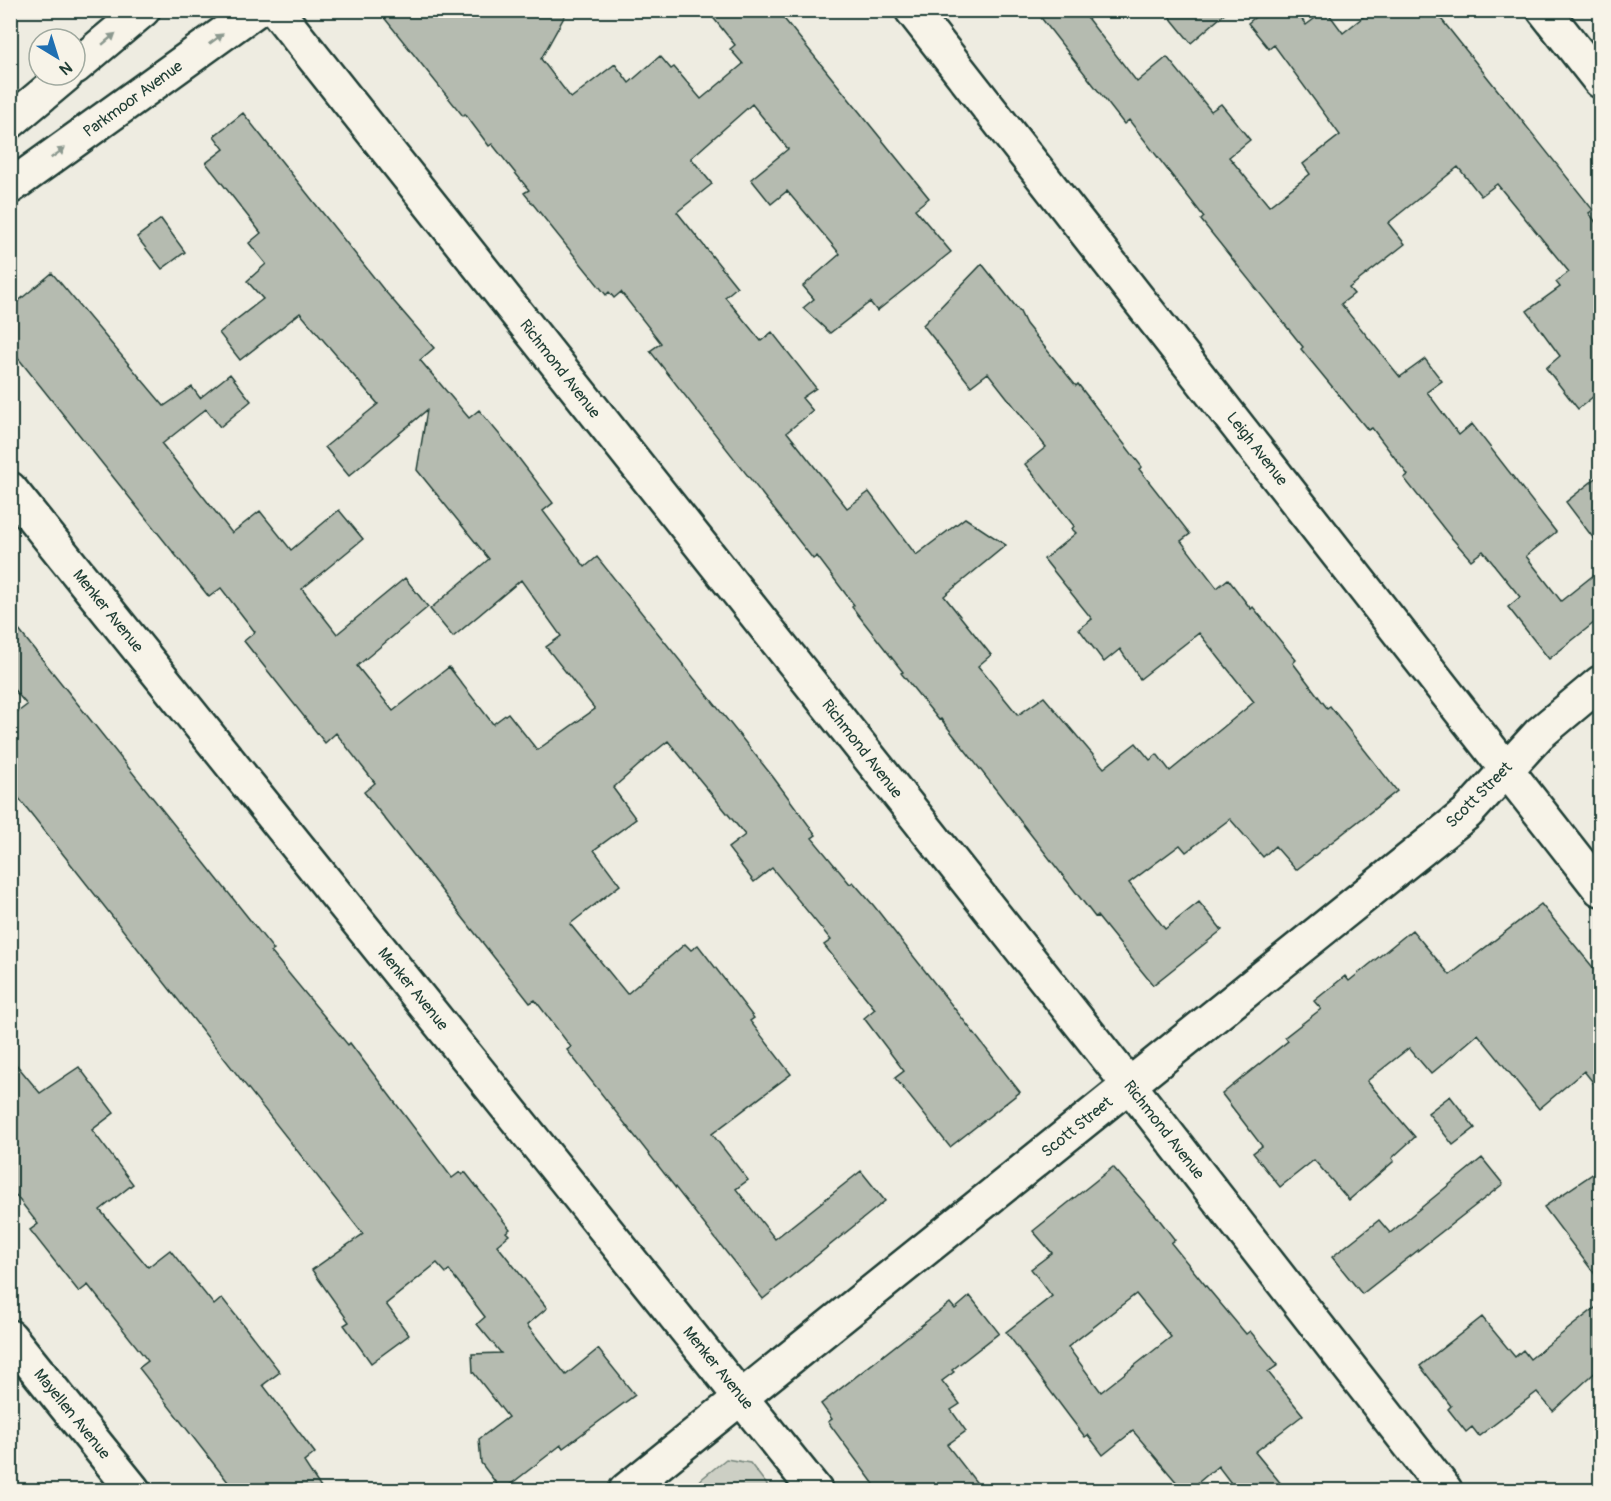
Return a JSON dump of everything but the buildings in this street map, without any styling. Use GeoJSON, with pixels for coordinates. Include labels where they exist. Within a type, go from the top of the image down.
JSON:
{"type":"FeatureCollection","features":[{"type":"Feature","properties":{"kind":"main road"},"geometry":{"type":"LineString","coordinates":[[87,57],[143,10]]}},
{"type":"Feature","properties":{"kind":"main road","name":"Parkmoor Avenue"},"geometry":{"type":"LineString","coordinates":[[10,187],[256,10]]}},
{"type":"Feature","properties":{"kind":"main road","name":"Richmond Avenue"},"geometry":{"type":"LineString","coordinates":[[276,10],[1130,1086],[1445,1491]]}},
{"type":"Feature","properties":{"kind":"main road","name":"Leigh Avenue"},"geometry":{"type":"LineString","coordinates":[[912,10],[1507,767],[1600,889]]}},
{"type":"Feature","properties":{"kind":"main road"},"geometry":{"type":"LineString","coordinates":[[1544,10],[1600,81]]}},
{"type":"Feature","properties":{"kind":"main road"},"geometry":{"type":"LineString","coordinates":[[10,122],[52,87]]}},
{"type":"Feature","properties":{"kind":"main road","name":"Menker Avenue"},"geometry":{"type":"LineString","coordinates":[[10,489],[742,1398],[814,1491]]}},
{"type":"Feature","properties":{"kind":"main road","name":"Scott Street"},"geometry":{"type":"LineString","coordinates":[[626,1491],[1467,813],[1539,734],[1600,683]]}},
{"type":"Feature","properties":{"kind":"main road","name":"Mayellen Avenue"},"geometry":{"type":"LineString","coordinates":[[10,1337],[134,1491]]}},
{"type":"Feature","properties":{"kind":"shaded area"},"geometry":{"type":"Polygon","coordinates":[[[726,1459],[750,1463],[771,1490],[688,1490],[726,1459]]]}}]}
